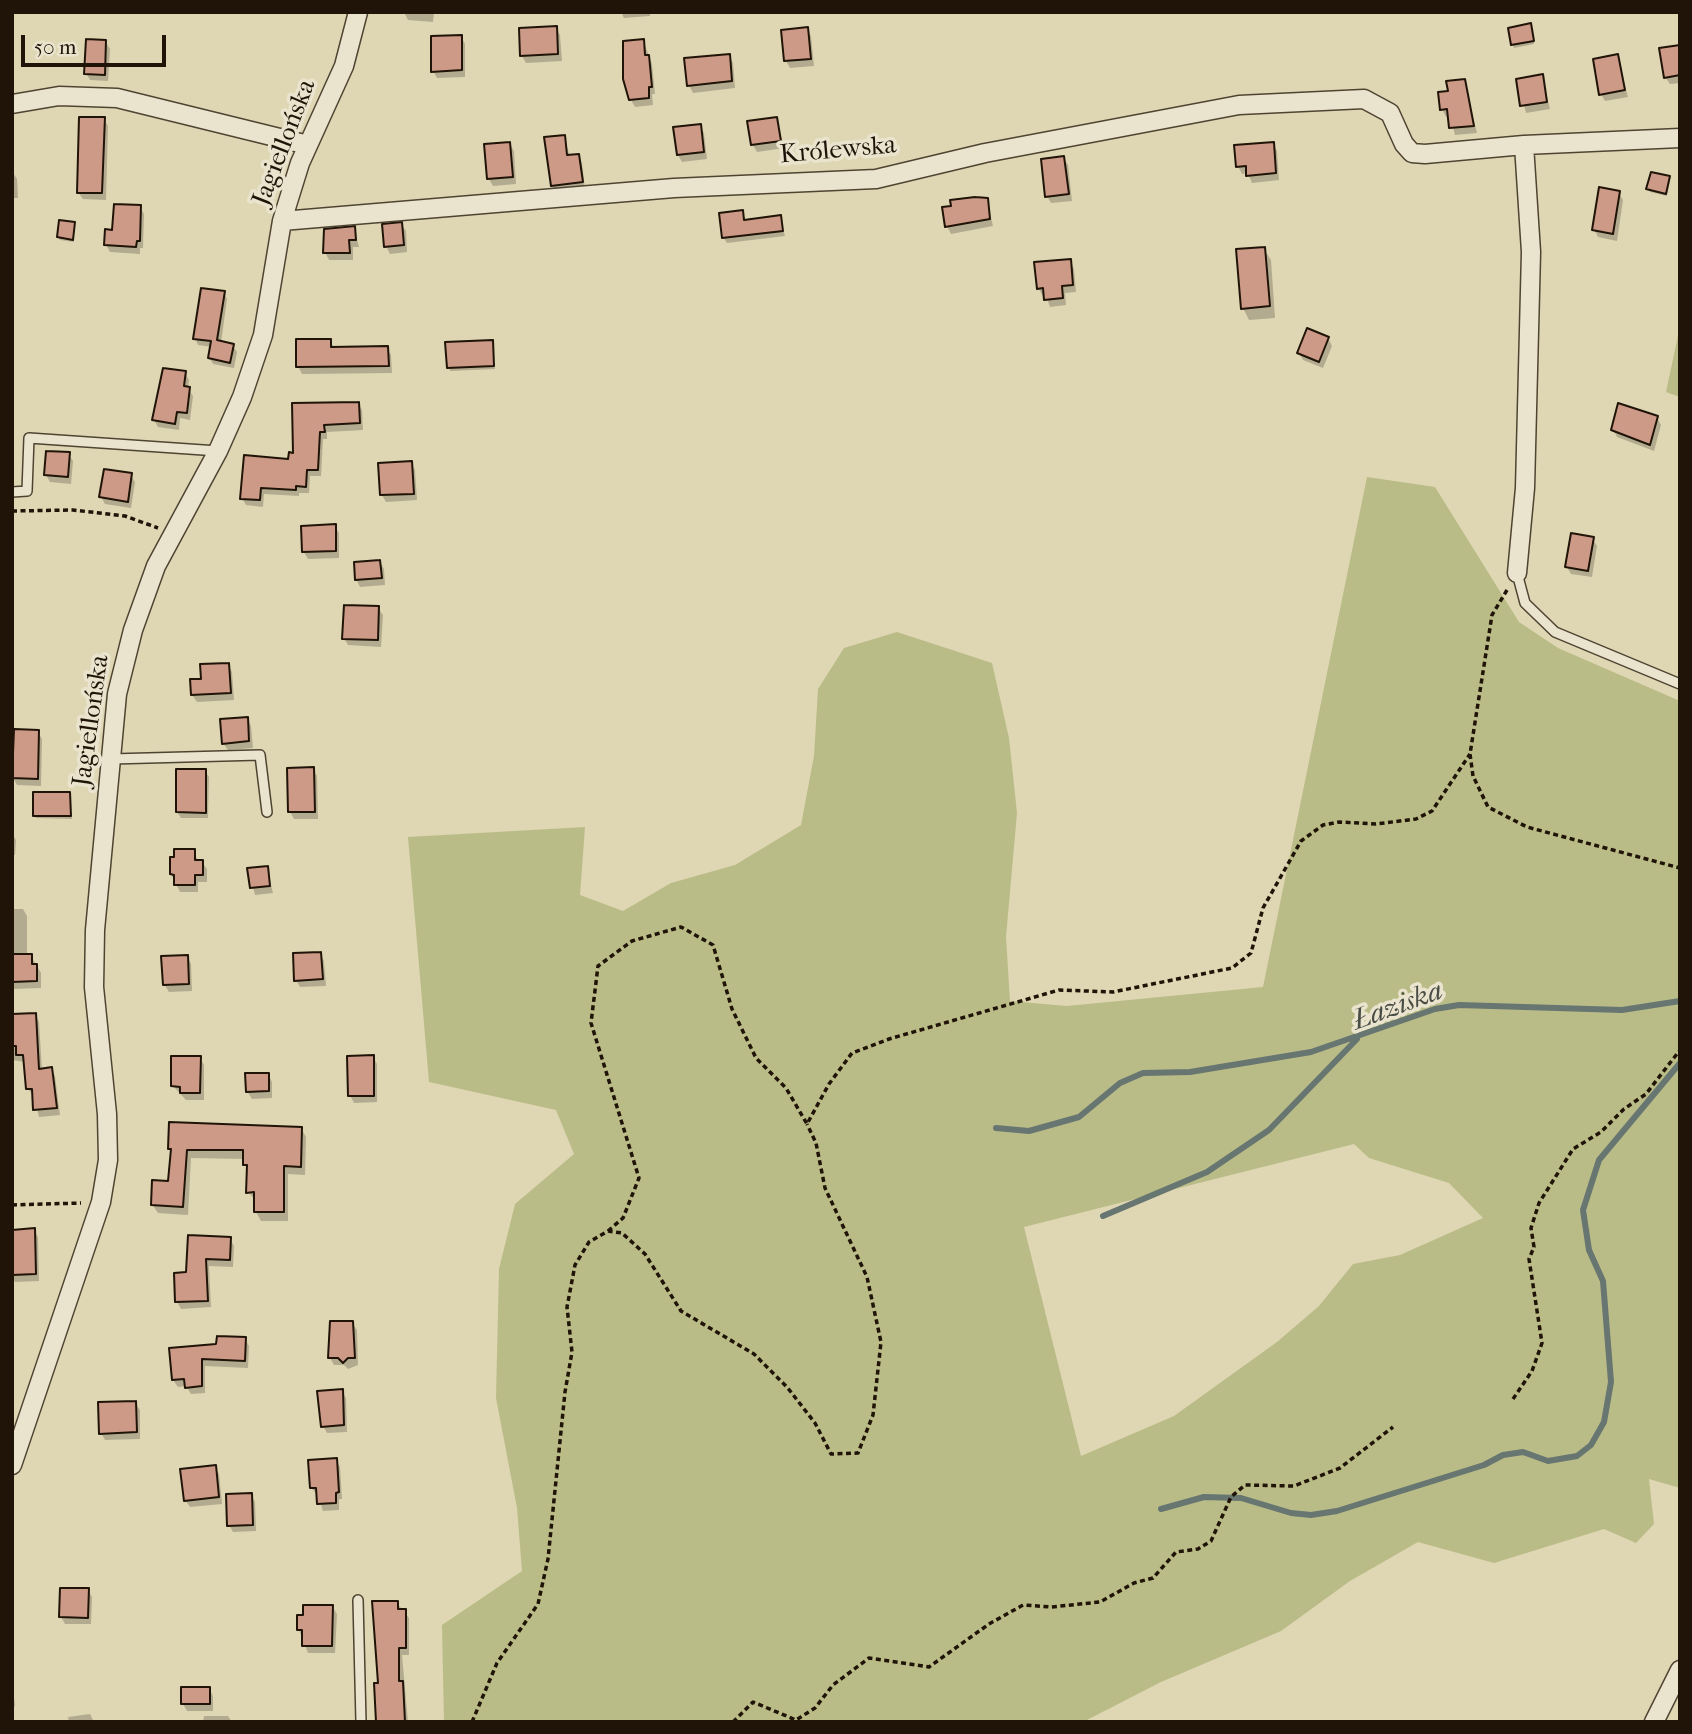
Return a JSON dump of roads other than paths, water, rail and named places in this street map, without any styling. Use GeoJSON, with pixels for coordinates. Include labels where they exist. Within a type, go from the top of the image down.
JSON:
{"type":"FeatureCollection","features":[{"type":"Feature","properties":{"kind":"street","name":"Jagiellońska"},"geometry":{"type":"LineString","coordinates":[[12,1465],[101,1202],[108,1160],[107,1114],[94,987],[95,930],[117,694],[133,630],[156,566],[218,451],[242,397],[263,335],[282,221],[308,145],[344,66],[358,12]]}},
{"type":"Feature","properties":{"kind":"street"},"geometry":{"type":"LineString","coordinates":[[12,104],[59,96],[117,98],[308,145]]}},
{"type":"Feature","properties":{"kind":"street","name":"Królewska"},"geometry":{"type":"LineString","coordinates":[[282,221],[674,188],[876,179],[985,153],[1239,105],[1364,99],[1390,113],[1404,144],[1412,153],[1524,145]]}},
{"type":"Feature","properties":{"kind":"street"},"geometry":{"type":"LineString","coordinates":[[1517,573],[1525,488],[1531,252],[1524,145],[1680,138]]}},
{"type":"Feature","properties":{"kind":"street"},"geometry":{"type":"LineString","coordinates":[[1654,1722],[1680,1670]]}},
{"type":"Feature","properties":{"kind":"lane"},"geometry":{"type":"LineString","coordinates":[[12,492],[27,491],[29,438],[218,451]]}},
{"type":"Feature","properties":{"kind":"lane"},"geometry":{"type":"LineString","coordinates":[[1517,573],[1525,603],[1555,632],[1680,684]]}},
{"type":"Feature","properties":{"kind":"lane"},"geometry":{"type":"LineString","coordinates":[[111,759],[260,755],[267,812]]}},
{"type":"Feature","properties":{"kind":"lane"},"geometry":{"type":"LineString","coordinates":[[358,1600],[361,1722]]}},
{"type":"Feature","properties":{"kind":"waterway"},"geometry":{"type":"LineString","coordinates":[[996,1128],[1029,1131],[1079,1117],[1120,1083],[1143,1073],[1190,1072],[1311,1052],[1435,1009],[1459,1005],[1622,1010],[1680,1001]]}},
{"type":"Feature","properties":{"kind":"waterway","name":"Łaziska"},"geometry":{"type":"LineString","coordinates":[[1103,1216],[1207,1172],[1269,1130],[1357,1039]]}},
{"type":"Feature","properties":{"kind":"waterway"},"geometry":{"type":"LineString","coordinates":[[1161,1509],[1204,1497],[1241,1498],[1291,1513],[1311,1515],[1337,1511],[1484,1465],[1503,1455],[1523,1452],[1548,1461],[1577,1456],[1591,1445],[1604,1422],[1611,1382],[1603,1281],[1589,1250],[1583,1210],[1599,1160],[1680,1063]]}}]}
